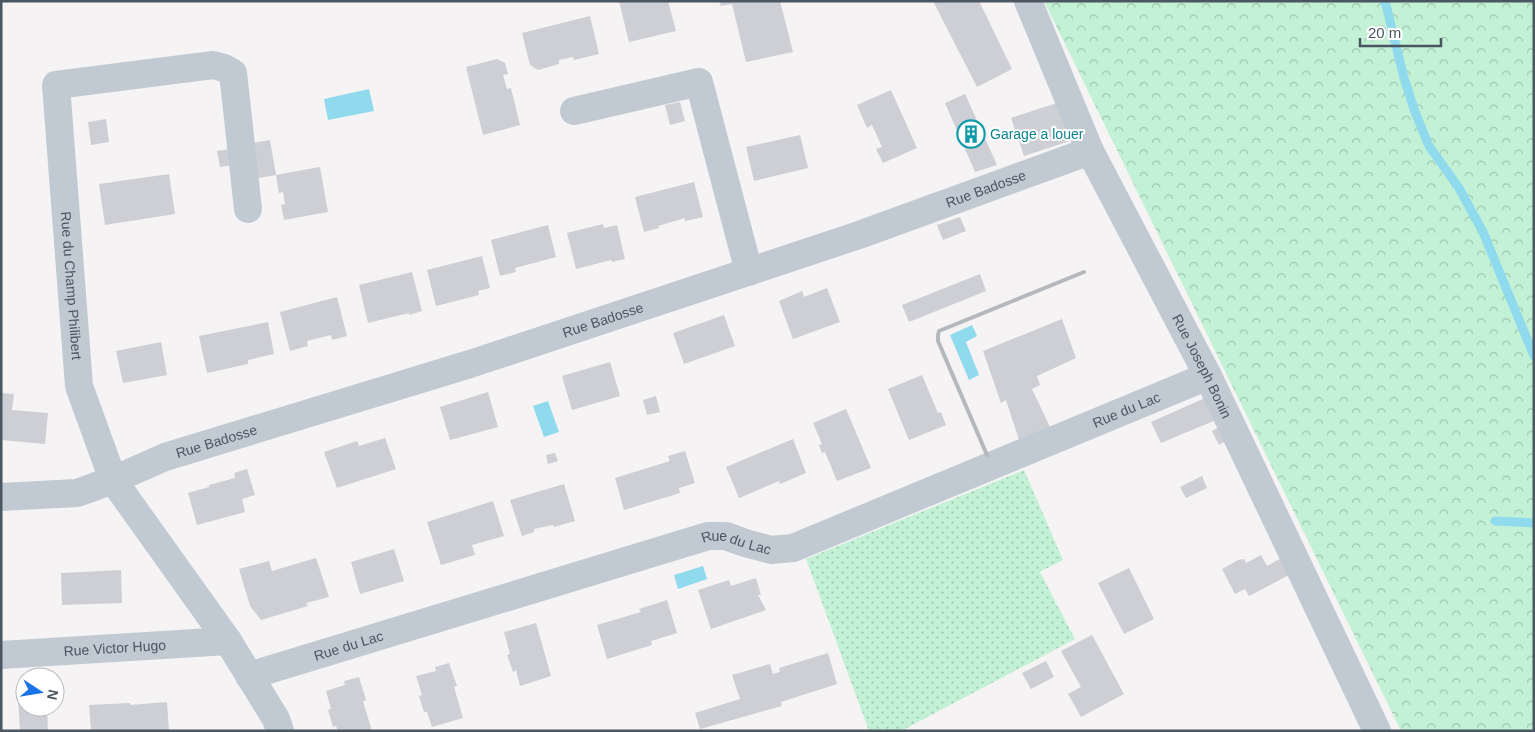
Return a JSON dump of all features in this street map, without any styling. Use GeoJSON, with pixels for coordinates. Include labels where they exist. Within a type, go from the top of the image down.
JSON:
{"type":"FeatureCollection","features":[{"type":"Feature","properties":{"kind":"street","name":"Rue Joseph Bonin"},"geometry":{"type":"LineString","coordinates":[[1028,1],[1090,151],[1208,376],[1377,731]]}},
{"type":"Feature","properties":{"kind":"street","name":"Rue du Champ Philibert"},"geometry":{"type":"LineString","coordinates":[[112,480],[79,386],[56,85],[213,65],[233,73],[248,209]]}},
{"type":"Feature","properties":{"kind":"street"},"geometry":{"type":"LineString","coordinates":[[574,111],[700,82],[749,272]]}},
{"type":"Feature","properties":{"kind":"street","name":"Rue Badosse"},"geometry":{"type":"LineString","coordinates":[[1,497],[77,493],[164,457],[470,364],[749,272],[884,227],[1090,151]]}},
{"type":"Feature","properties":{"kind":"street","name":"Rue du Lac"},"geometry":{"type":"LineString","coordinates":[[249,676],[708,536],[726,536],[771,550],[793,548],[1208,376]]}},
{"type":"Feature","properties":{"kind":"street"},"geometry":{"type":"LineString","coordinates":[[112,480],[228,641],[276,719],[280,731]]}},
{"type":"Feature","properties":{"kind":"street","name":"Rue Victor Hugo"},"geometry":{"type":"LineString","coordinates":[[1,655],[228,641]]}},
{"type":"Feature","properties":{"kind":"green space"},"geometry":{"type":"Polygon","coordinates":[[[1044,1],[1534,1],[1534,731],[1401,731],[1044,1]]]}},
{"type":"Feature","properties":{"kind":"green space"},"geometry":{"type":"Polygon","coordinates":[[[1024,470],[1063,560],[1040,572],[1075,639],[901,731],[869,731],[806,559],[1024,470]]]}},
{"type":"Feature","properties":{"kind":"water"},"geometry":{"type":"Polygon","coordinates":[[[369,89],[374,111],[328,120],[324,99],[369,89]]]}},
{"type":"Feature","properties":{"kind":"water"},"geometry":{"type":"Polygon","coordinates":[[[972,325],[977,336],[966,342],[979,375],[969,380],[950,335],[972,325]]]}},
{"type":"Feature","properties":{"kind":"water"},"geometry":{"type":"Polygon","coordinates":[[[548,401],[559,432],[544,437],[533,406],[548,401]]]}},
{"type":"Feature","properties":{"kind":"water"},"geometry":{"type":"Polygon","coordinates":[[[703,566],[707,579],[678,589],[674,575],[703,566]]]}},
{"type":"Feature","properties":{"kind":"building"},"geometry":{"type":"Polygon","coordinates":[[[619,1],[668,1],[676,31],[629,42],[619,1]]]}},
{"type":"Feature","properties":{"kind":"building"},"geometry":{"type":"Polygon","coordinates":[[[719,1],[780,1],[793,52],[746,62],[732,4],[721,6],[719,1]]]}},
{"type":"Feature","properties":{"kind":"building"},"geometry":{"type":"Polygon","coordinates":[[[933,1],[979,1],[1012,69],[977,87],[933,1]]]}},
{"type":"Feature","properties":{"kind":"building"},"geometry":{"type":"Polygon","coordinates":[[[590,16],[599,54],[574,60],[573,57],[559,60],[559,64],[538,70],[530,65],[522,33],[590,16]]]}},
{"type":"Feature","properties":{"kind":"building"},"geometry":{"type":"Polygon","coordinates":[[[497,59],[505,63],[508,74],[503,75],[507,89],[511,88],[520,125],[483,135],[466,67],[497,59]]]}},
{"type":"Feature","properties":{"kind":"building"},"geometry":{"type":"Polygon","coordinates":[[[891,90],[917,148],[883,163],[876,149],[882,147],[872,125],[867,128],[857,105],[891,90]]]}},
{"type":"Feature","properties":{"kind":"building","name":"Garage a louer"},"geometry":{"type":"Polygon","coordinates":[[[965,94],[997,165],[975,172],[945,103],[965,94]]]}},
{"type":"Feature","properties":{"kind":"building"},"geometry":{"type":"Polygon","coordinates":[[[680,102],[685,121],[670,125],[665,105],[680,102]]]}},
{"type":"Feature","properties":{"kind":"building"},"geometry":{"type":"Polygon","coordinates":[[[1060,102],[1076,139],[1024,156],[1011,118],[1060,102]]]}},
{"type":"Feature","properties":{"kind":"building"},"geometry":{"type":"Polygon","coordinates":[[[106,119],[109,142],[91,145],[88,122],[106,119]]]}},
{"type":"Feature","properties":{"kind":"building"},"geometry":{"type":"Polygon","coordinates":[[[800,135],[808,168],[754,181],[746,147],[800,135]]]}},
{"type":"Feature","properties":{"kind":"building"},"geometry":{"type":"Polygon","coordinates":[[[270,140],[276,175],[253,179],[246,144],[270,140]]]}},
{"type":"Feature","properties":{"kind":"building"},"geometry":{"type":"Polygon","coordinates":[[[230,149],[233,165],[220,167],[217,151],[230,149]]]}},
{"type":"Feature","properties":{"kind":"building"},"geometry":{"type":"Polygon","coordinates":[[[320,167],[328,212],[284,220],[281,205],[285,204],[283,192],[279,193],[276,175],[320,167]]]}},
{"type":"Feature","properties":{"kind":"building"},"geometry":{"type":"Polygon","coordinates":[[[169,174],[175,214],[105,225],[99,184],[169,174]]]}},
{"type":"Feature","properties":{"kind":"building"},"geometry":{"type":"Polygon","coordinates":[[[694,182],[703,217],[685,221],[685,218],[644,232],[635,197],[694,182]]]}},
{"type":"Feature","properties":{"kind":"building"},"geometry":{"type":"Polygon","coordinates":[[[960,217],[966,231],[943,240],[937,225],[960,217]]]}},
{"type":"Feature","properties":{"kind":"building"},"geometry":{"type":"Polygon","coordinates":[[[603,224],[604,228],[617,225],[625,259],[612,262],[611,260],[576,269],[567,233],[603,224]]]}},
{"type":"Feature","properties":{"kind":"building"},"geometry":{"type":"Polygon","coordinates":[[[548,225],[556,257],[515,268],[516,272],[500,276],[491,240],[548,225]]]}},
{"type":"Feature","properties":{"kind":"building"},"geometry":{"type":"Polygon","coordinates":[[[482,256],[490,288],[478,291],[479,295],[436,306],[427,270],[482,256]]]}},
{"type":"Feature","properties":{"kind":"building"},"geometry":{"type":"Polygon","coordinates":[[[412,272],[422,311],[368,323],[359,285],[412,272]]]}},
{"type":"Feature","properties":{"kind":"building"},"geometry":{"type":"Polygon","coordinates":[[[980,274],[986,291],[909,322],[902,305],[980,274]]]}},
{"type":"Feature","properties":{"kind":"building"},"geometry":{"type":"Polygon","coordinates":[[[827,288],[840,322],[793,339],[779,301],[802,291],[804,297],[827,288]]]}},
{"type":"Feature","properties":{"kind":"building"},"geometry":{"type":"Polygon","coordinates":[[[337,297],[347,336],[332,340],[331,335],[307,341],[308,346],[290,351],[280,312],[337,297]]]}},
{"type":"Feature","properties":{"kind":"building"},"geometry":{"type":"Polygon","coordinates":[[[724,315],[735,346],[684,364],[673,333],[724,315]]]}},
{"type":"Feature","properties":{"kind":"building"},"geometry":{"type":"Polygon","coordinates":[[[1062,319],[1076,358],[1037,376],[1040,385],[1032,389],[1050,427],[1019,440],[1006,400],[1001,403],[983,351],[1062,319]]]}},
{"type":"Feature","properties":{"kind":"building"},"geometry":{"type":"Polygon","coordinates":[[[268,322],[274,354],[248,360],[248,364],[207,373],[199,336],[268,322]]]}},
{"type":"Feature","properties":{"kind":"building"},"geometry":{"type":"Polygon","coordinates":[[[161,342],[167,375],[123,383],[116,351],[161,342]]]}},
{"type":"Feature","properties":{"kind":"building"},"geometry":{"type":"Polygon","coordinates":[[[610,362],[620,396],[572,410],[562,376],[610,362]]]}},
{"type":"Feature","properties":{"kind":"building"},"geometry":{"type":"Polygon","coordinates":[[[922,375],[938,413],[941,412],[946,425],[909,440],[888,389],[922,375]]]}},
{"type":"Feature","properties":{"kind":"building"},"geometry":{"type":"Polygon","coordinates":[[[488,392],[498,427],[450,440],[440,407],[488,392]]]}},
{"type":"Feature","properties":{"kind":"building"},"geometry":{"type":"Polygon","coordinates":[[[1,393],[14,394],[12,410],[48,413],[45,444],[1,440],[1,393]]]}},
{"type":"Feature","properties":{"kind":"building"},"geometry":{"type":"Polygon","coordinates":[[[656,396],[660,412],[647,415],[643,400],[656,396]]]}},
{"type":"Feature","properties":{"kind":"building"},"geometry":{"type":"Polygon","coordinates":[[[1205,398],[1216,420],[1161,443],[1151,422],[1205,398]]]}},
{"type":"Feature","properties":{"kind":"building"},"geometry":{"type":"Polygon","coordinates":[[[846,409],[871,468],[837,481],[825,452],[822,453],[819,445],[822,444],[813,423],[846,409]]]}},
{"type":"Feature","properties":{"kind":"building"},"geometry":{"type":"Polygon","coordinates":[[[1219,427],[1226,441],[1219,445],[1212,431],[1219,427]]]}},
{"type":"Feature","properties":{"kind":"building"},"geometry":{"type":"Polygon","coordinates":[[[385,438],[396,469],[337,488],[324,452],[357,441],[359,446],[385,438]]]}},
{"type":"Feature","properties":{"kind":"building"},"geometry":{"type":"Polygon","coordinates":[[[793,439],[806,473],[780,484],[779,481],[739,498],[726,467],[793,439]]]}},
{"type":"Feature","properties":{"kind":"building"},"geometry":{"type":"Polygon","coordinates":[[[685,451],[695,483],[679,488],[680,493],[624,510],[615,478],[670,461],[668,456],[685,451]]]}},
{"type":"Feature","properties":{"kind":"building"},"geometry":{"type":"Polygon","coordinates":[[[555,453],[558,461],[548,464],[546,455],[555,453]]]}},
{"type":"Feature","properties":{"kind":"building"},"geometry":{"type":"Polygon","coordinates":[[[247,469],[255,495],[242,499],[245,512],[197,525],[188,493],[235,478],[234,473],[247,469]]]}},
{"type":"Feature","properties":{"kind":"building"},"geometry":{"type":"Polygon","coordinates":[[[1202,476],[1207,488],[1186,498],[1180,487],[1202,476]]]}},
{"type":"Feature","properties":{"kind":"building"},"geometry":{"type":"Polygon","coordinates":[[[564,484],[575,521],[554,527],[553,525],[534,529],[534,532],[522,536],[510,500],[564,484]]]}},
{"type":"Feature","properties":{"kind":"building"},"geometry":{"type":"Polygon","coordinates":[[[493,501],[504,536],[472,545],[475,555],[441,565],[427,522],[493,501]]]}},
{"type":"Feature","properties":{"kind":"building"},"geometry":{"type":"Polygon","coordinates":[[[394,549],[404,581],[360,594],[351,562],[394,549]]]}},
{"type":"Feature","properties":{"kind":"building"},"geometry":{"type":"Polygon","coordinates":[[[1261,555],[1267,566],[1283,557],[1291,574],[1249,596],[1245,589],[1235,594],[1222,569],[1238,560],[1244,559],[1246,563],[1261,555]]]}},
{"type":"Feature","properties":{"kind":"building"},"geometry":{"type":"Polygon","coordinates":[[[316,558],[329,597],[306,603],[308,606],[261,620],[250,606],[239,569],[269,561],[272,571],[316,558]]]}},
{"type":"Feature","properties":{"kind":"building"},"geometry":{"type":"Polygon","coordinates":[[[1129,568],[1154,619],[1124,634],[1098,583],[1129,568]]]}},
{"type":"Feature","properties":{"kind":"building"},"geometry":{"type":"Polygon","coordinates":[[[121,570],[122,603],[62,605],[61,573],[121,570]]]}},
{"type":"Feature","properties":{"kind":"building"},"geometry":{"type":"Polygon","coordinates":[[[756,578],[761,595],[758,595],[766,610],[711,629],[698,590],[729,580],[731,586],[756,578]]]}},
{"type":"Feature","properties":{"kind":"building"},"geometry":{"type":"Polygon","coordinates":[[[667,600],[677,633],[651,641],[652,645],[607,659],[597,625],[641,612],[639,609],[667,600]]]}},
{"type":"Feature","properties":{"kind":"building"},"geometry":{"type":"Polygon","coordinates":[[[536,623],[551,676],[520,686],[516,670],[513,672],[507,655],[510,654],[504,632],[536,623]]]}},
{"type":"Feature","properties":{"kind":"building"},"geometry":{"type":"Polygon","coordinates":[[[1092,635],[1124,694],[1081,717],[1068,694],[1081,687],[1061,651],[1092,635]]]}},
{"type":"Feature","properties":{"kind":"building"},"geometry":{"type":"Polygon","coordinates":[[[828,653],[837,684],[781,702],[782,706],[700,729],[695,713],[740,699],[732,675],[770,664],[773,674],[780,672],[779,668],[828,653]]]}},
{"type":"Feature","properties":{"kind":"building"},"geometry":{"type":"Polygon","coordinates":[[[1046,661],[1054,677],[1031,689],[1022,673],[1046,661]]]}},
{"type":"Feature","properties":{"kind":"building"},"geometry":{"type":"Polygon","coordinates":[[[449,663],[457,686],[454,687],[463,718],[432,727],[427,712],[424,712],[419,696],[422,695],[416,676],[436,671],[435,667],[449,663]]]}},
{"type":"Feature","properties":{"kind":"building"},"geometry":{"type":"Polygon","coordinates":[[[359,677],[366,700],[363,701],[372,731],[338,731],[336,726],[333,727],[328,710],[331,709],[326,691],[345,685],[344,681],[359,677]]]}},
{"type":"Feature","properties":{"kind":"building"},"geometry":{"type":"Polygon","coordinates":[[[167,702],[169,731],[91,731],[89,705],[130,703],[130,705],[167,702]]]}},
{"type":"Feature","properties":{"kind":"building"},"geometry":{"type":"Polygon","coordinates":[[[19,717],[47,717],[48,731],[20,731],[19,717]]]}},
{"type":"Feature","properties":{"kind":"waterway"},"geometry":{"type":"LineString","coordinates":[[1385,1],[1404,78],[1429,146],[1459,188],[1483,232],[1534,356]]}},
{"type":"Feature","properties":{"kind":"waterway"},"geometry":{"type":"LineString","coordinates":[[1495,521],[1534,523]]}},
{"type":"Feature","properties":{"kind":"railway"},"geometry":{"type":"LineString","coordinates":[[987,455],[938,341],[939,331],[1084,272]]}},
{"type":"Feature","properties":{"kind":"place","name":"Garage a louer"},"geometry":{"type":"Point","coordinates":[971,134]}}]}
